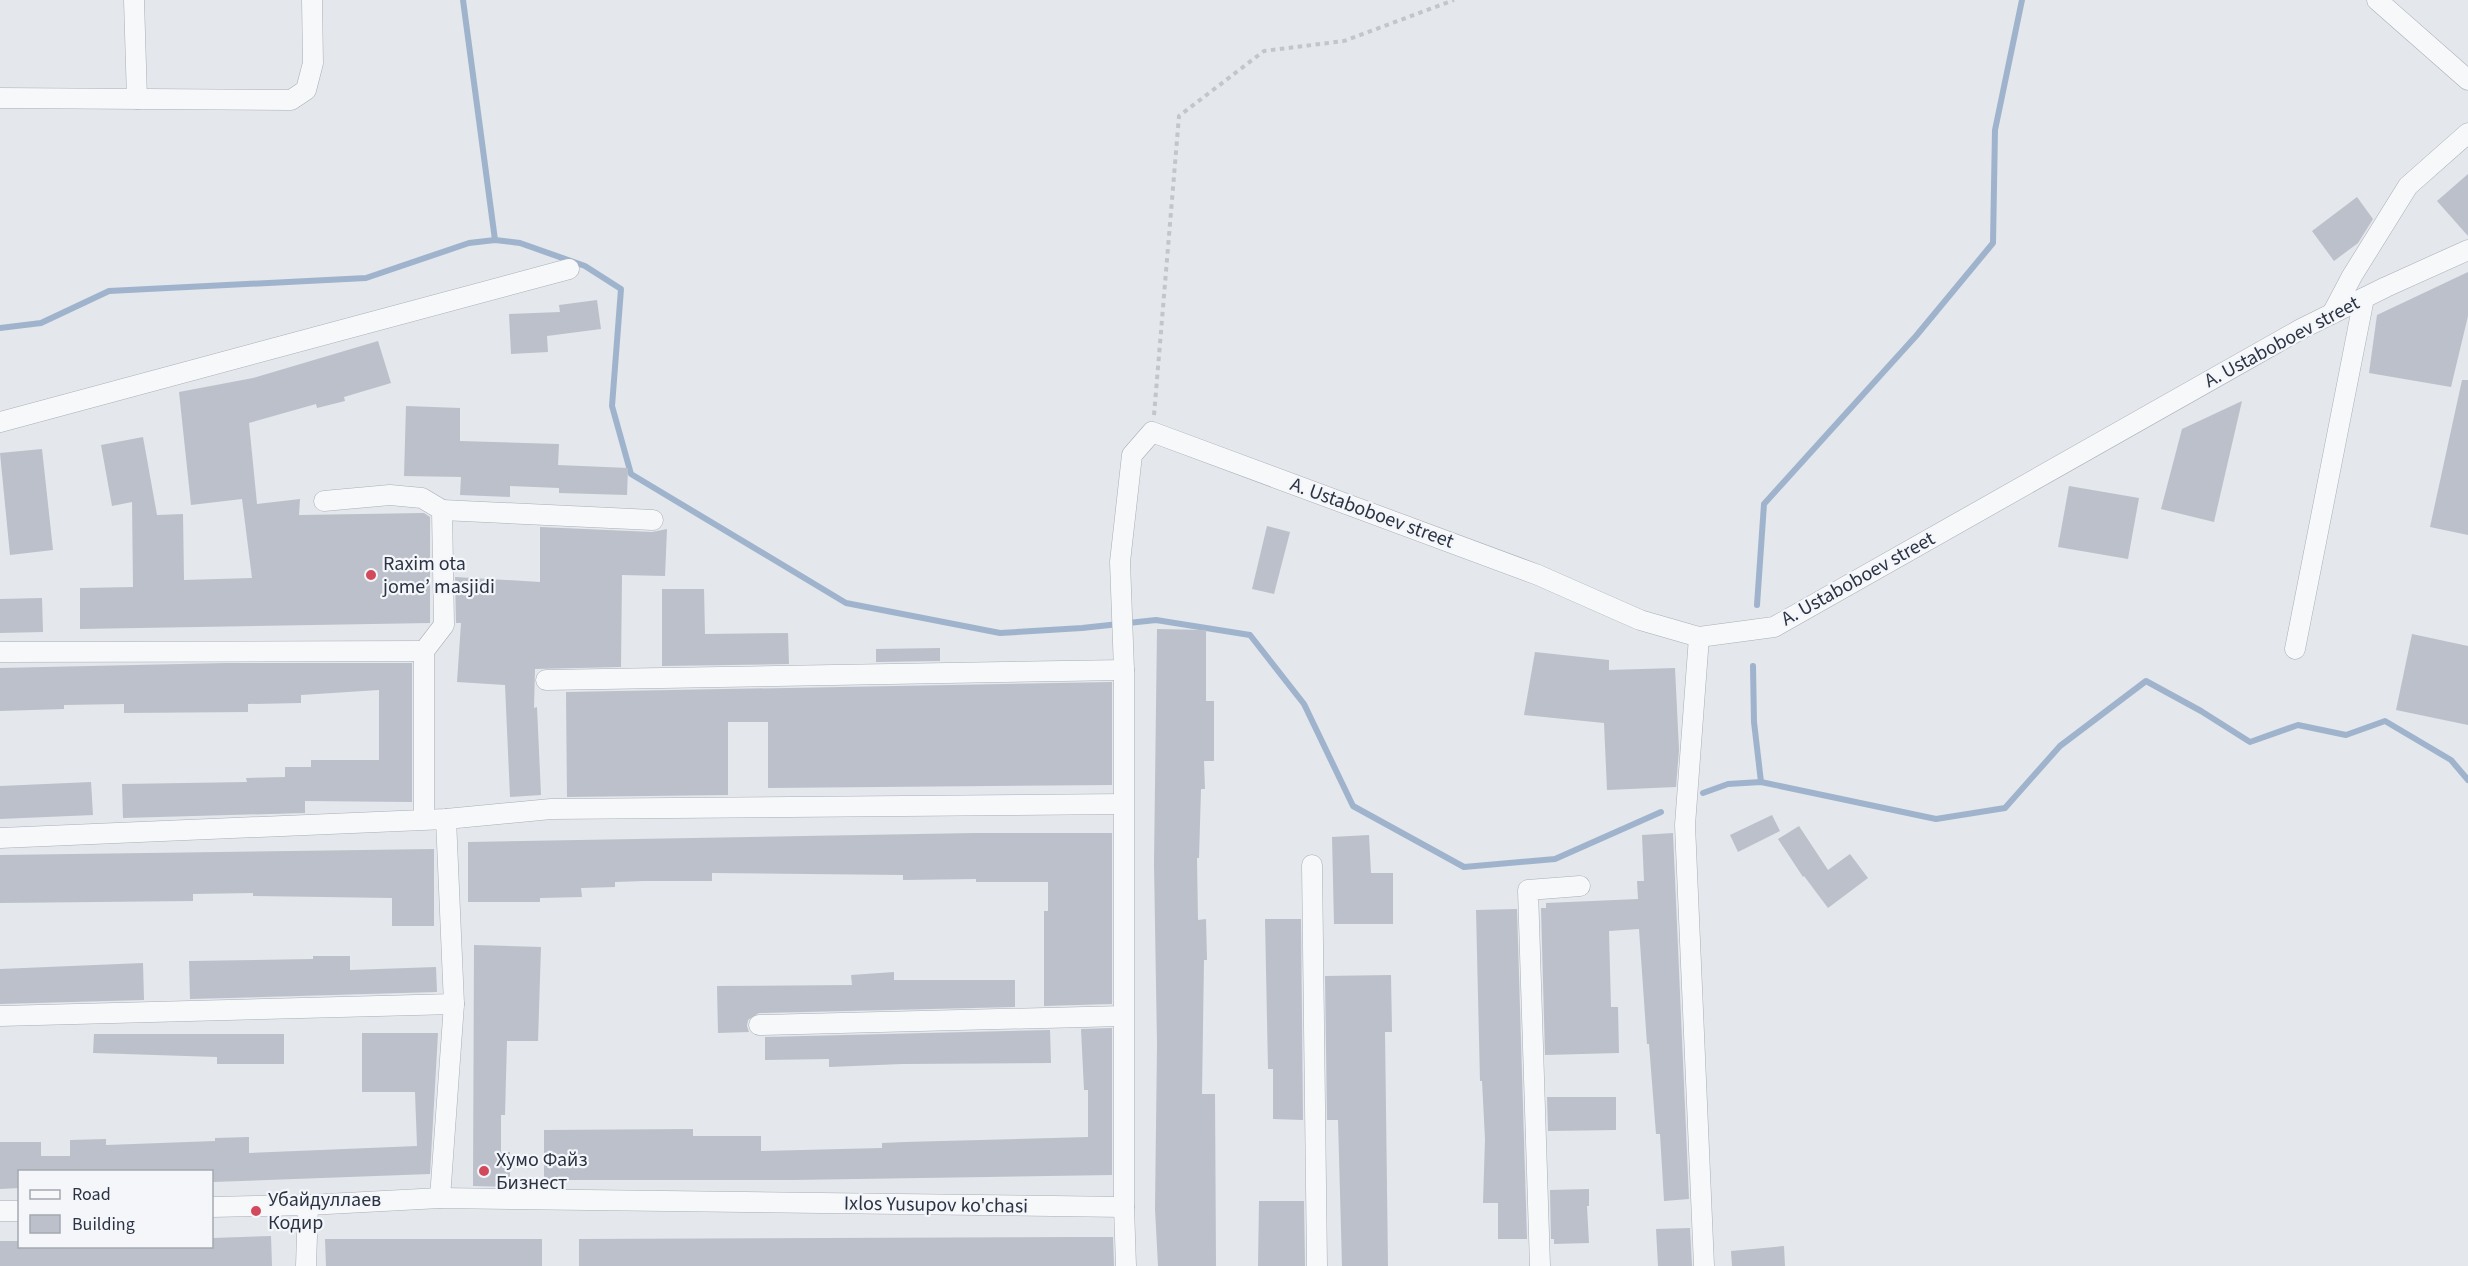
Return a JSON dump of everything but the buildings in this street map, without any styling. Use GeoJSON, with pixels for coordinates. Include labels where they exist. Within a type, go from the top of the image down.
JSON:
{"type":"FeatureCollection","features":[{"type":"Feature","properties":{"kind":"street"},"geometry":{"type":"LineString","coordinates":[[134,0],[137,99]]}},
{"type":"Feature","properties":{"kind":"street"},"geometry":{"type":"LineString","coordinates":[[0,98],[291,100],[306,90],[313,63],[312,0]]}},
{"type":"Feature","properties":{"kind":"street"},"geometry":{"type":"LineString","coordinates":[[2377,0],[2468,80]]}},
{"type":"Feature","properties":{"kind":"street"},"geometry":{"type":"LineString","coordinates":[[2332,314],[2352,276],[2408,186],[2468,133]]}},
{"type":"Feature","properties":{"kind":"street","name":"A. Ustaboboev street"},"geometry":{"type":"LineString","coordinates":[[1152,432],[1538,575],[1640,620],[1699,637],[1774,627],[2290,335],[2468,250]]}},
{"type":"Feature","properties":{"kind":"street"},"geometry":{"type":"LineString","coordinates":[[0,422],[569,269]]}},
{"type":"Feature","properties":{"kind":"street"},"geometry":{"type":"LineString","coordinates":[[2295,649],[2364,298]]}},
{"type":"Feature","properties":{"kind":"street"},"geometry":{"type":"LineString","coordinates":[[1126,1266],[1124,1207],[1124,670],[1120,562],[1132,455],[1152,432]]}},
{"type":"Feature","properties":{"kind":"street"},"geometry":{"type":"LineString","coordinates":[[324,501],[390,495],[422,498],[442,510],[653,520]]}},
{"type":"Feature","properties":{"kind":"street"},"geometry":{"type":"LineString","coordinates":[[424,819],[424,651],[444,625],[442,510]]}},
{"type":"Feature","properties":{"kind":"street"},"geometry":{"type":"LineString","coordinates":[[1699,637],[1685,825],[1704,1266]]}},
{"type":"Feature","properties":{"kind":"street"},"geometry":{"type":"LineString","coordinates":[[0,652],[424,651]]}},
{"type":"Feature","properties":{"kind":"street"},"geometry":{"type":"LineString","coordinates":[[546,680],[1124,670]]}},
{"type":"Feature","properties":{"kind":"street"},"geometry":{"type":"LineString","coordinates":[[0,838],[446,819],[551,809],[1124,804]]}},
{"type":"Feature","properties":{"kind":"street"},"geometry":{"type":"LineString","coordinates":[[440,1198],[454,1004],[446,819]]}},
{"type":"Feature","properties":{"kind":"street"},"geometry":{"type":"LineString","coordinates":[[1312,865],[1317,1266]]}},
{"type":"Feature","properties":{"kind":"street"},"geometry":{"type":"LineString","coordinates":[[1540,1266],[1528,890],[1580,886]]}},
{"type":"Feature","properties":{"kind":"street"},"geometry":{"type":"LineString","coordinates":[[0,1016],[454,1004]]}},
{"type":"Feature","properties":{"kind":"street"},"geometry":{"type":"LineString","coordinates":[[759,1025],[1124,1016]]}},
{"type":"Feature","properties":{"kind":"street","name":"Ixlos Yusupov ko'chasi"},"geometry":{"type":"LineString","coordinates":[[213,1207],[440,1198],[1124,1207]]}},
{"type":"Feature","properties":{"kind":"street"},"geometry":{"type":"LineString","coordinates":[[306,1266],[308,1205]]}},
{"type":"Feature","properties":{"kind":"street"},"geometry":{"type":"LineString","coordinates":[[0,1211],[18,1211]]}},
{"type":"Feature","properties":{"kind":"path"},"geometry":{"type":"LineString","coordinates":[[1152,432],[1179,116],[1264,51],[1344,40],[1454,0]]}},
{"type":"Feature","properties":{"kind":"waterway"},"geometry":{"type":"LineString","coordinates":[[463,0],[495,240]]}},
{"type":"Feature","properties":{"kind":"waterway"},"geometry":{"type":"LineString","coordinates":[[1757,605],[1764,504],[1916,336],[1993,243],[1995,130],[2022,0]]}},
{"type":"Feature","properties":{"kind":"waterway"},"geometry":{"type":"LineString","coordinates":[[0,328],[41,323],[109,291],[366,278],[469,243],[495,240],[520,243],[585,266],[621,289],[612,406],[631,474],[846,603],[1000,633],[1082,628],[1156,620],[1250,635],[1304,704],[1353,806],[1464,867],[1555,859],[1661,812]]}},
{"type":"Feature","properties":{"kind":"waterway"},"geometry":{"type":"LineString","coordinates":[[1753,666],[1754,722],[1761,782]]}},
{"type":"Feature","properties":{"kind":"waterway"},"geometry":{"type":"LineString","coordinates":[[1703,793],[1728,784],[1761,782],[1936,819],[2005,808],[2060,746],[2146,681],[2201,711],[2250,742],[2298,725],[2346,735],[2385,721],[2451,760],[2468,780]]}},
{"type":"Feature","properties":{"kind":"place","name":"Raxim ota jome’ masjidi"},"geometry":{"type":"Point","coordinates":[371,575]}},
{"type":"Feature","properties":{"kind":"place","name":"Хумо Файз Бизнест"},"geometry":{"type":"Point","coordinates":[484,1171]}},
{"type":"Feature","properties":{"kind":"place","name":"Убайдуллаев Кодир"},"geometry":{"type":"Point","coordinates":[256,1211]}}]}
